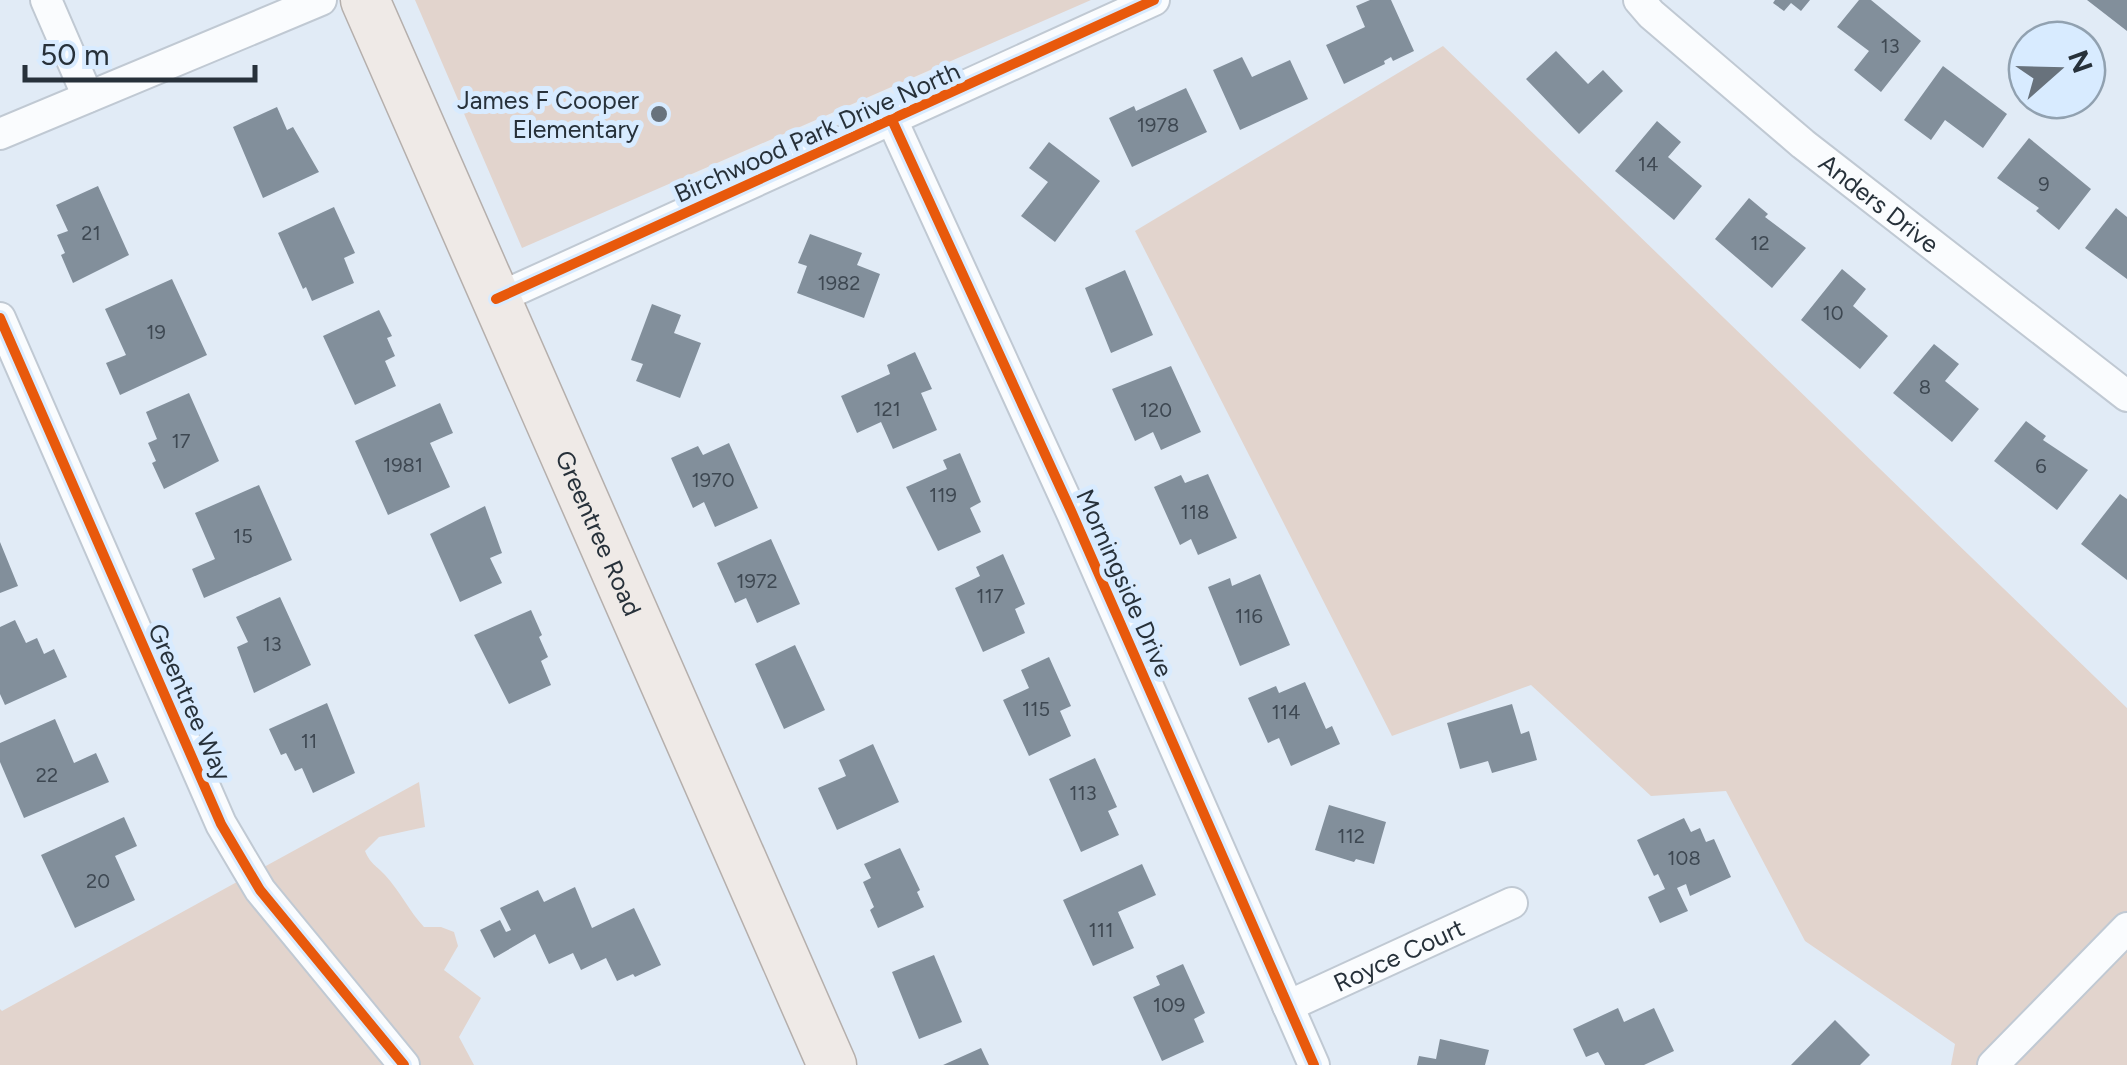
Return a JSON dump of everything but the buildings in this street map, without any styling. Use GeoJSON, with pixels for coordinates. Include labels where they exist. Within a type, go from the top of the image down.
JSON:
{"type":"FeatureCollection","features":[{"type":"Feature","properties":{"kind":"main road","name":"Greentree Road"},"geometry":{"type":"LineString","coordinates":[[365,0],[832,1065]]}},
{"type":"Feature","properties":{"kind":"street"},"geometry":{"type":"LineString","coordinates":[[46,0],[88,97]]}},
{"type":"Feature","properties":{"kind":"street"},"geometry":{"type":"LineString","coordinates":[[0,134],[321,0]]}},
{"type":"Feature","properties":{"kind":"street","name":"Birchwood Park Drive North"},"geometry":{"type":"LineString","coordinates":[[496,299],[1154,0]]}},
{"type":"Feature","properties":{"kind":"street","name":"Anders Drive"},"geometry":{"type":"LineString","coordinates":[[1639,0],[1803,144],[2127,396]]}},
{"type":"Feature","properties":{"kind":"street","name":"Morningside Drive"},"geometry":{"type":"LineString","coordinates":[[892,120],[1072,513],[1314,1065]]}},
{"type":"Feature","properties":{"kind":"street","name":"Greentree Way"},"geometry":{"type":"LineString","coordinates":[[0,318],[221,824],[246,869],[292,931],[404,1065]]}},
{"type":"Feature","properties":{"kind":"street","name":"Royce Court"},"geometry":{"type":"LineString","coordinates":[[1288,1006],[1512,903]]}},
{"type":"Feature","properties":{"kind":"street"},"geometry":{"type":"LineString","coordinates":[[1992,1065],[2127,928]]}},
{"type":"Feature","properties":{"kind":"shaded area","name":"James F Cooper Elementary"},"geometry":{"type":"Polygon","coordinates":[[[415,0],[1091,0],[522,248],[415,0]]]}},
{"type":"Feature","properties":{"kind":"shaded area"},"geometry":{"type":"Polygon","coordinates":[[[1443,46],[2127,708],[2127,1065],[1951,1065],[1955,1044],[1805,941],[1726,791],[1651,796],[1531,685],[1392,736],[1135,231],[1443,46]]]}},
{"type":"Feature","properties":{"kind":"shaded area"},"geometry":{"type":"Polygon","coordinates":[[[419,782],[425,827],[379,837],[365,851],[424,927],[454,932],[458,946],[444,970],[481,998],[459,1037],[474,1065],[0,1065],[0,1009],[419,782]]]}},
{"type":"Feature","properties":{"kind":"cycle path"},"geometry":{"type":"LineString","coordinates":[[496,299],[1154,0]]}},
{"type":"Feature","properties":{"kind":"cycle path"},"geometry":{"type":"LineString","coordinates":[[892,120],[1072,513],[1314,1065]]}},
{"type":"Feature","properties":{"kind":"cycle path"},"geometry":{"type":"LineString","coordinates":[[0,318],[221,824],[260,890],[404,1065]]}},
{"type":"Feature","properties":{"kind":"place","name":"James F Cooper Elementary"},"geometry":{"type":"Point","coordinates":[659,114]}}]}
